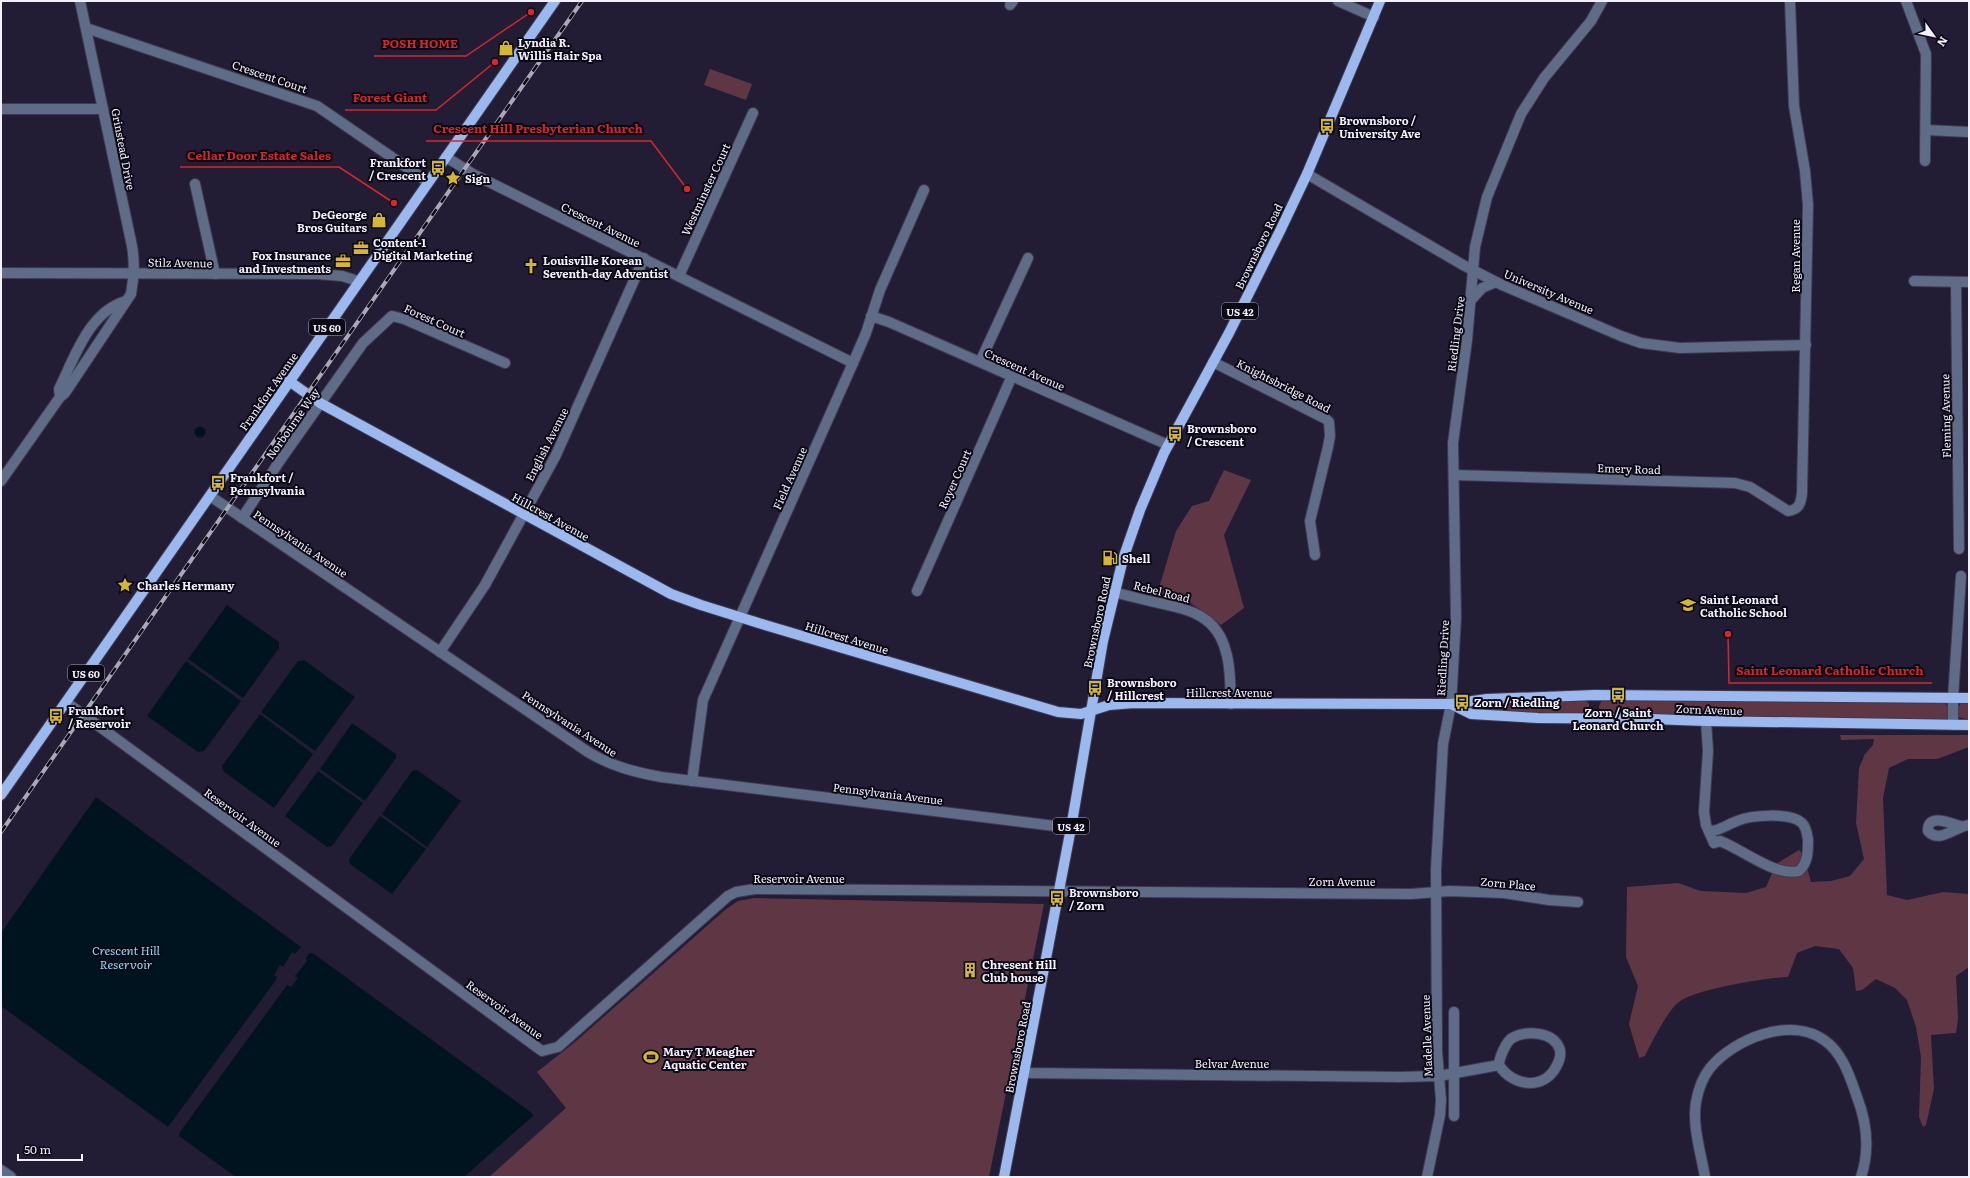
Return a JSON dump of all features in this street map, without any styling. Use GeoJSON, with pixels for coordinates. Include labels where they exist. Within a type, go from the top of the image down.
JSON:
{"type":"FeatureCollection","features":[{"type":"Feature","properties":{"kind":"main road","name":"Frankfort Avenue"},"geometry":{"type":"LineString","coordinates":[[1,795],[358,281],[556,1]]}},
{"type":"Feature","properties":{"kind":"main road","name":"Brownsboro Road"},"geometry":{"type":"LineString","coordinates":[[1004,1177],[1071,828],[1103,642],[1114,592],[1131,534],[1168,445],[1213,362],[1306,174],[1380,1]]}},
{"type":"Feature","properties":{"kind":"main road","name":"Hillcrest Avenue"},"geometry":{"type":"LineString","coordinates":[[289,381],[320,403],[672,594],[701,605],[1058,712],[1073,714],[1091,711],[1109,705],[1134,703],[1451,704]]}},
{"type":"Feature","properties":{"kind":"main road","name":"Zorn Avenue"},"geometry":{"type":"LineString","coordinates":[[1451,704],[1487,699],[1595,695],[1969,698]]}},
{"type":"Feature","properties":{"kind":"main road","name":"Zorn Avenue"},"geometry":{"type":"LineString","coordinates":[[1451,704],[1471,714],[1538,718],[1651,719],[1706,722],[1969,725]]}},
{"type":"Feature","properties":{"kind":"street","name":"Grinstead Drive"},"geometry":{"type":"LineString","coordinates":[[1,481],[60,397],[65,393],[131,294],[134,273],[132,246],[104,108],[80,1]]}},
{"type":"Feature","properties":{"kind":"street"},"geometry":{"type":"LineString","coordinates":[[1338,1],[1374,16]]}},
{"type":"Feature","properties":{"kind":"street","name":"Riedling Drive"},"geometry":{"type":"LineString","coordinates":[[1451,704],[1456,618],[1453,443],[1471,300],[1476,247],[1483,212],[1509,139],[1521,114],[1544,78],[1592,21],[1602,1]]}},
{"type":"Feature","properties":{"kind":"street","name":"Regan Avenue"},"geometry":{"type":"LineString","coordinates":[[1790,1],[1794,106],[1805,171],[1808,205],[1802,493],[1801,502],[1795,510]]}},
{"type":"Feature","properties":{"kind":"street"},"geometry":{"type":"LineString","coordinates":[[1906,1],[1926,54],[1925,161]]}},
{"type":"Feature","properties":{"kind":"street","name":"Crescent Court"},"geometry":{"type":"LineString","coordinates":[[86,28],[317,106],[428,182]]}},
{"type":"Feature","properties":{"kind":"street"},"geometry":{"type":"LineString","coordinates":[[1,108],[104,108]]}},
{"type":"Feature","properties":{"kind":"street","name":"Westminster Court"},"geometry":{"type":"LineString","coordinates":[[679,276],[754,113]]}},
{"type":"Feature","properties":{"kind":"street"},"geometry":{"type":"LineString","coordinates":[[1926,130],[1969,132]]}},
{"type":"Feature","properties":{"kind":"street","name":"Crescent Avenue"},"geometry":{"type":"LineString","coordinates":[[446,157],[473,174],[853,363]]}},
{"type":"Feature","properties":{"kind":"street","name":"University Avenue"},"geometry":{"type":"LineString","coordinates":[[1306,174],[1474,271],[1621,336],[1641,342],[1680,348],[1806,345]]}},
{"type":"Feature","properties":{"kind":"street"},"geometry":{"type":"LineString","coordinates":[[195,184],[215,274]]}},
{"type":"Feature","properties":{"kind":"street","name":"Field Avenue"},"geometry":{"type":"LineString","coordinates":[[692,781],[703,700],[853,363],[872,316],[880,290],[924,190]]}},
{"type":"Feature","properties":{"kind":"street","name":"English Avenue"},"geometry":{"type":"LineString","coordinates":[[440,652],[485,585],[568,432],[644,258]]}},
{"type":"Feature","properties":{"kind":"street"},"geometry":{"type":"LineString","coordinates":[[980,362],[1028,258]]}},
{"type":"Feature","properties":{"kind":"street","name":"Stilz Avenue"},"geometry":{"type":"LineString","coordinates":[[1,273],[337,275],[358,281]]}},
{"type":"Feature","properties":{"kind":"street"},"geometry":{"type":"LineString","coordinates":[[1914,281],[1969,282]]}},
{"type":"Feature","properties":{"kind":"street"},"geometry":{"type":"LineString","coordinates":[[1471,300],[1482,288],[1496,282]]}},
{"type":"Feature","properties":{"kind":"street","name":"Fleming Avenue"},"geometry":{"type":"LineString","coordinates":[[1956,282],[1959,549]]}},
{"type":"Feature","properties":{"kind":"street","name":"Forest Court"},"geometry":{"type":"LineString","coordinates":[[363,343],[388,318],[395,315],[505,363]]}},
{"type":"Feature","properties":{"kind":"street","name":"Crescent Avenue"},"geometry":{"type":"LineString","coordinates":[[872,316],[889,322],[1168,445]]}},
{"type":"Feature","properties":{"kind":"street","name":"Norbourne Way"},"geometry":{"type":"LineString","coordinates":[[242,518],[320,403],[363,343]]}},
{"type":"Feature","properties":{"kind":"street","name":"Knightsbridge Road"},"geometry":{"type":"LineString","coordinates":[[1213,362],[1326,419],[1329,422],[1330,436],[1328,447],[1310,521],[1315,555]]}},
{"type":"Feature","properties":{"kind":"street","name":"Royer Court"},"geometry":{"type":"LineString","coordinates":[[917,591],[1012,376]]}},
{"type":"Feature","properties":{"kind":"street","name":"Emery Road"},"geometry":{"type":"LineString","coordinates":[[1454,475],[1735,484],[1750,487],[1782,509],[1788,511],[1795,510]]}},
{"type":"Feature","properties":{"kind":"street","name":"Pennsylvania Avenue"},"geometry":{"type":"LineString","coordinates":[[210,496],[600,759],[636,773],[1071,828]]}},
{"type":"Feature","properties":{"kind":"street"},"geometry":{"type":"LineString","coordinates":[[1953,725],[1953,698],[1961,576]]}},
{"type":"Feature","properties":{"kind":"street","name":"Rebel Road"},"geometry":{"type":"LineString","coordinates":[[1114,592],[1187,609],[1201,616],[1213,625],[1219,633],[1226,652],[1231,704]]}},
{"type":"Feature","properties":{"kind":"street","name":"Reservoir Avenue"},"geometry":{"type":"LineString","coordinates":[[66,702],[542,1051],[558,1047],[720,902],[736,892],[755,890],[1058,892]]}},
{"type":"Feature","properties":{"kind":"street"},"geometry":{"type":"LineString","coordinates":[[1436,893],[1443,744],[1451,704]]}},
{"type":"Feature","properties":{"kind":"street"},"geometry":{"type":"LineString","coordinates":[[1706,722],[1708,751],[1704,812],[1709,832],[1714,843],[1720,840],[1761,862],[1786,872],[1799,871],[1806,862],[1808,848],[1807,831],[1801,822],[1793,819],[1764,815],[1737,821],[1723,830],[1709,832]]}},
{"type":"Feature","properties":{"kind":"street","name":"Zorn Place"},"geometry":{"type":"LineString","coordinates":[[1436,893],[1450,891],[1504,893],[1549,900],[1578,902]]}},
{"type":"Feature","properties":{"kind":"street","name":"Zorn Avenue"},"geometry":{"type":"LineString","coordinates":[[1058,892],[1436,893]]}},
{"type":"Feature","properties":{"kind":"street","name":"Madelle Avenue"},"geometry":{"type":"LineString","coordinates":[[1427,1177],[1440,1115],[1436,893]]}},
{"type":"Feature","properties":{"kind":"street"},"geometry":{"type":"LineString","coordinates":[[1454,1012],[1454,1116]]}},
{"type":"Feature","properties":{"kind":"street"},"geometry":{"type":"LineString","coordinates":[[1705,1177],[1696,1127],[1695,1110],[1698,1096],[1707,1073],[1720,1058],[1740,1045],[1768,1033],[1789,1029],[1803,1031],[1819,1037],[1831,1046],[1840,1057],[1860,1104],[1866,1133],[1866,1159],[1861,1177]]}},
{"type":"Feature","properties":{"kind":"street"},"geometry":{"type":"LineString","coordinates":[[1538,1033],[1546,1035],[1552,1038],[1560,1049],[1559,1061],[1554,1070],[1548,1078],[1541,1082],[1528,1084],[1522,1083],[1504,1072],[1499,1065],[1508,1042],[1518,1036],[1538,1033]]}},
{"type":"Feature","properties":{"kind":"street","name":"Belvar Avenue"},"geometry":{"type":"LineString","coordinates":[[1024,1073],[1400,1077],[1439,1076],[1499,1065]]}},
{"type":"Feature","properties":{"kind":"street"},"geometry":{"type":"LineString","coordinates":[[1,1170],[11,1177]]}},
{"type":"Feature","properties":{"kind":"shaded area"},"geometry":{"type":"Polygon","coordinates":[[[710,69],[752,84],[746,100],[704,85],[710,69]]]}},
{"type":"Feature","properties":{"kind":"shaded area"},"geometry":{"type":"Polygon","coordinates":[[[1224,470],[1251,480],[1224,535],[1244,608],[1221,625],[1192,604],[1156,598],[1176,531],[1192,506],[1209,501],[1224,470]]]}},
{"type":"Feature","properties":{"kind":"shaded area"},"geometry":{"type":"Polygon","coordinates":[[[1586,700],[1589,704],[1589,712],[1585,714],[1533,714],[1473,710],[1468,707],[1475,704],[1586,700]]]}},
{"type":"Feature","properties":{"kind":"shaded area"},"geometry":{"type":"Polygon","coordinates":[[[1602,700],[1943,702],[1948,706],[1948,715],[1947,719],[1943,720],[1603,715],[1600,712],[1599,706],[1602,700]]]}},
{"type":"Feature","properties":{"kind":"shaded area"},"geometry":{"type":"Polygon","coordinates":[[[1961,703],[1969,703],[1969,720],[1958,717],[1958,708],[1961,703]]]}},
{"type":"Feature","properties":{"kind":"shaded area"},"geometry":{"type":"Polygon","coordinates":[[[1840,735],[1969,735],[1969,747],[1937,759],[1908,759],[1889,768],[1883,798],[1887,895],[1907,900],[1943,892],[1969,894],[1969,967],[1956,976],[1958,1019],[1956,1033],[1931,1035],[1934,1089],[1926,1125],[1923,1127],[1919,1117],[1921,1057],[1916,1027],[1907,1000],[1895,988],[1876,979],[1862,990],[1856,991],[1853,968],[1839,949],[1815,946],[1797,953],[1788,977],[1748,982],[1715,989],[1688,997],[1674,1006],[1665,1019],[1645,1056],[1639,1058],[1629,1024],[1638,986],[1626,957],[1627,887],[1678,883],[1701,891],[1746,893],[1766,887],[1776,864],[1799,850],[1804,856],[1811,882],[1831,881],[1850,876],[1864,859],[1856,823],[1859,768],[1865,754],[1873,745],[1874,739],[1841,740],[1840,735]]]}},
{"type":"Feature","properties":{"kind":"shaded area"},"geometry":{"type":"Polygon","coordinates":[[[754,898],[1044,904],[989,1177],[489,1177],[566,1108],[537,1072],[575,1042],[725,910],[738,901],[754,898]]]}},
{"type":"Feature","properties":{"kind":"water"},"geometry":{"type":"Polygon","coordinates":[[[198,427],[202,427],[204,428],[204,436],[198,437],[195,434],[195,430],[198,427]]]}},
{"type":"Feature","properties":{"kind":"water"},"geometry":{"type":"Polygon","coordinates":[[[227,605],[279,642],[279,648],[243,698],[188,659],[227,605]]]}},
{"type":"Feature","properties":{"kind":"water"},"geometry":{"type":"Polygon","coordinates":[[[304,660],[355,697],[315,751],[261,712],[298,661],[304,660]]]}},
{"type":"Feature","properties":{"kind":"water"},"geometry":{"type":"Polygon","coordinates":[[[186,661],[241,701],[204,751],[198,752],[147,716],[186,661]]]}},
{"type":"Feature","properties":{"kind":"water"},"geometry":{"type":"Polygon","coordinates":[[[260,714],[313,754],[274,808],[224,772],[222,766],[260,714]]]}},
{"type":"Feature","properties":{"kind":"water"},"geometry":{"type":"Polygon","coordinates":[[[352,723],[396,754],[396,758],[365,801],[320,769],[352,723]]]}},
{"type":"Feature","properties":{"kind":"water"},"geometry":{"type":"Polygon","coordinates":[[[417,770],[461,801],[427,847],[382,814],[412,771],[417,770]]]}},
{"type":"Feature","properties":{"kind":"water"},"geometry":{"type":"Polygon","coordinates":[[[318,771],[363,803],[332,846],[327,847],[285,816],[318,771]]]}},
{"type":"Feature","properties":{"kind":"water","name":"Crescent Hill Reservoir"},"geometry":{"type":"Polygon","coordinates":[[[96,797],[301,947],[295,954],[292,952],[283,967],[280,965],[274,975],[277,977],[276,980],[168,1127],[1,1006],[1,933],[96,797]]]}},
{"type":"Feature","properties":{"kind":"water"},"geometry":{"type":"Polygon","coordinates":[[[380,816],[426,849],[392,894],[350,864],[349,859],[380,816]]]}},
{"type":"Feature","properties":{"kind":"water"},"geometry":{"type":"Polygon","coordinates":[[[310,953],[314,954],[532,1113],[533,1116],[464,1177],[236,1177],[179,1136],[180,1132],[287,985],[291,987],[298,978],[295,976],[307,961],[306,958],[310,953]]]}},
{"type":"Feature","properties":{"kind":"railway"},"geometry":{"type":"LineString","coordinates":[[1,832],[582,1]]}},
{"type":"Feature","properties":{"kind":"place","name":"POSH HOME"},"geometry":{"type":"Point","coordinates":[531,12]}},
{"type":"Feature","properties":{"kind":"place","name":"Lyndia R. Willis Hair Spa"},"geometry":{"type":"Point","coordinates":[506,48]}},
{"type":"Feature","properties":{"kind":"place","name":"Forest Giant"},"geometry":{"type":"Point","coordinates":[495,62]}},
{"type":"Feature","properties":{"kind":"place","name":"Brownsboro / University Ave"},"geometry":{"type":"Point","coordinates":[1327,126]}},
{"type":"Feature","properties":{"kind":"place","name":"Frankfort / Crescent"},"geometry":{"type":"Point","coordinates":[438,168]}},
{"type":"Feature","properties":{"kind":"place","name":"Sign"},"geometry":{"type":"Point","coordinates":[453,178]}},
{"type":"Feature","properties":{"kind":"place","name":"Crescent Hill Presbyterian Church"},"geometry":{"type":"Point","coordinates":[687,189]}},
{"type":"Feature","properties":{"kind":"place","name":"Cellar Door Estate Sales"},"geometry":{"type":"Point","coordinates":[394,203]}},
{"type":"Feature","properties":{"kind":"place","name":"DeGeorge Bros Guitars"},"geometry":{"type":"Point","coordinates":[379,220]}},
{"type":"Feature","properties":{"kind":"place","name":"Content-1 Digital Marketing"},"geometry":{"type":"Point","coordinates":[361,248]}},
{"type":"Feature","properties":{"kind":"place","name":"Fox Insurance and Investments"},"geometry":{"type":"Point","coordinates":[343,261]}},
{"type":"Feature","properties":{"kind":"place","name":"Louisville Korean Seventh-day Adventist"},"geometry":{"type":"Point","coordinates":[531,266]}},
{"type":"Feature","properties":{"kind":"place","name":"Brownsboro / Crescent"},"geometry":{"type":"Point","coordinates":[1175,434]}},
{"type":"Feature","properties":{"kind":"place","name":"Frankfort / Pennsylvania"},"geometry":{"type":"Point","coordinates":[218,483]}},
{"type":"Feature","properties":{"kind":"place","name":"Shell"},"geometry":{"type":"Point","coordinates":[1110,558]}},
{"type":"Feature","properties":{"kind":"place","name":"Charles Hermany"},"geometry":{"type":"Point","coordinates":[125,585]}},
{"type":"Feature","properties":{"kind":"place","name":"Saint Leonard Catholic School"},"geometry":{"type":"Point","coordinates":[1688,605]}},
{"type":"Feature","properties":{"kind":"place","name":"Saint Leonard Catholic Church"},"geometry":{"type":"Point","coordinates":[1728,634]}},
{"type":"Feature","properties":{"kind":"place","name":"Brownsboro / Hillcrest"},"geometry":{"type":"Point","coordinates":[1095,688]}},
{"type":"Feature","properties":{"kind":"place","name":"Zorn / Saint Leonard Church"},"geometry":{"type":"Point","coordinates":[1618,695]}},
{"type":"Feature","properties":{"kind":"place","name":"Zorn / Riedling"},"geometry":{"type":"Point","coordinates":[1462,702]}},
{"type":"Feature","properties":{"kind":"place","name":"Frankfort / Reservoir"},"geometry":{"type":"Point","coordinates":[56,716]}},
{"type":"Feature","properties":{"kind":"place","name":"Brownsboro / Zorn"},"geometry":{"type":"Point","coordinates":[1057,898]}},
{"type":"Feature","properties":{"kind":"place","name":"Chresent Hill Club house"},"geometry":{"type":"Point","coordinates":[970,970]}},
{"type":"Feature","properties":{"kind":"place","name":"Mary T Meagher Aquatic Center"},"geometry":{"type":"Point","coordinates":[651,1057]}}]}
